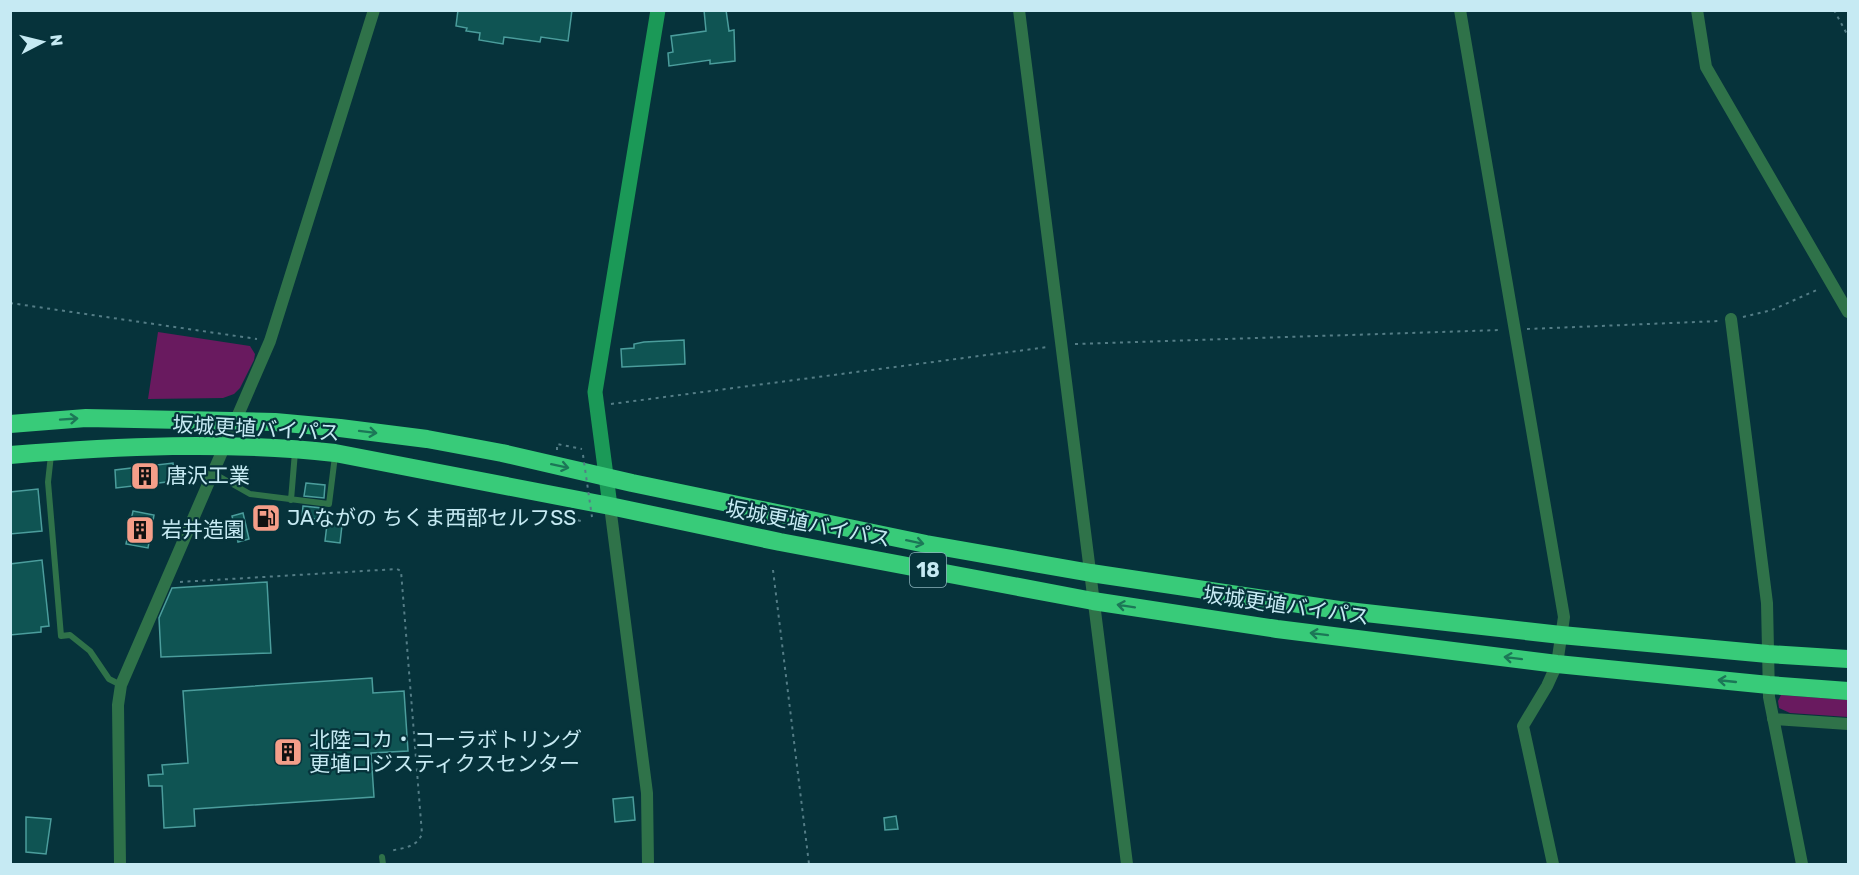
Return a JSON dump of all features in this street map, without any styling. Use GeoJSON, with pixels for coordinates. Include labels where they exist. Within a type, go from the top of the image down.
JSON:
{"type":"FeatureCollection","features":[{"type":"Feature","properties":{"kind":"highway","name":"坂城更埴バイパス"},"geometry":{"type":"LineString","coordinates":[[10,424],[86,418],[275,422],[427,439],[926,544],[1091,573],[1339,610],[1561,635],[1848,659]]}},
{"type":"Feature","properties":{"kind":"highway","name":"坂城更埴バイパス"},"geometry":{"type":"LineString","coordinates":[[10,455],[85,448],[224,446],[335,453],[610,506],[780,542],[1093,601],[1277,629],[1557,664],[1848,691]]}},
{"type":"Feature","properties":{"kind":"street"},"geometry":{"type":"LineString","coordinates":[[120,864],[118,705],[121,686],[270,341],[374,10]]}},
{"type":"Feature","properties":{"kind":"street"},"geometry":{"type":"LineString","coordinates":[[648,864],[647,793],[595,393],[658,10]]}},
{"type":"Feature","properties":{"kind":"street"},"geometry":{"type":"LineString","coordinates":[[1020,10],[1127,864]]}},
{"type":"Feature","properties":{"kind":"street"},"geometry":{"type":"LineString","coordinates":[[1460,10],[1564,616],[1557,664],[1523,726],[1553,864]]}},
{"type":"Feature","properties":{"kind":"street"},"geometry":{"type":"LineString","coordinates":[[1697,10],[1706,67],[1848,312]]}},
{"type":"Feature","properties":{"kind":"street"},"geometry":{"type":"LineString","coordinates":[[1731,319],[1767,603],[1769,685],[1773,719],[1802,864]]}},
{"type":"Feature","properties":{"kind":"street"},"geometry":{"type":"LineString","coordinates":[[1773,719],[1848,724]]}},
{"type":"Feature","properties":{"kind":"lane"},"geometry":{"type":"LineString","coordinates":[[291,500],[295,449]]}},
{"type":"Feature","properties":{"kind":"lane"},"geometry":{"type":"LineString","coordinates":[[51,451],[48,482],[61,636],[70,636],[90,651],[109,679],[121,686]]}},
{"type":"Feature","properties":{"kind":"lane"},"geometry":{"type":"LineString","coordinates":[[213,473],[250,494],[329,504],[335,453]]}},
{"type":"Feature","properties":{"kind":"path"},"geometry":{"type":"LineString","coordinates":[[1834,10],[1848,36]]}},
{"type":"Feature","properties":{"kind":"path"},"geometry":{"type":"LineString","coordinates":[[596,406],[1061,345],[1705,322],[1772,310],[1832,283]]}},
{"type":"Feature","properties":{"kind":"path"},"geometry":{"type":"LineString","coordinates":[[10,303],[270,341]]}},
{"type":"Feature","properties":{"kind":"path"},"geometry":{"type":"LineString","coordinates":[[565,452],[556,450],[557,444],[582,449]]}},
{"type":"Feature","properties":{"kind":"path"},"geometry":{"type":"LineString","coordinates":[[574,453],[583,455],[592,517]]}},
{"type":"Feature","properties":{"kind":"path"},"geometry":{"type":"LineString","coordinates":[[165,581],[183,582],[397,569],[400,571],[422,834],[413,846],[386,851],[383,861]]}},
{"type":"Feature","properties":{"kind":"path"},"geometry":{"type":"LineString","coordinates":[[773,570],[809,864]]}},
{"type":"Feature","properties":{"kind":"shaded area"},"geometry":{"type":"Polygon","coordinates":[[[158,332],[250,346],[255,354],[254,360],[240,388],[234,394],[223,398],[148,399],[158,332]]]}},
{"type":"Feature","properties":{"kind":"shaded area"},"geometry":{"type":"Polygon","coordinates":[[[1781,695],[1848,700],[1848,717],[1790,713],[1779,708],[1778,701],[1781,695]]]}},
{"type":"Feature","properties":{"kind":"building"},"geometry":{"type":"Polygon","coordinates":[[[458,10],[572,10],[568,41],[541,37],[540,42],[504,37],[503,44],[479,40],[480,33],[466,31],[467,28],[456,26],[458,10]]]}},
{"type":"Feature","properties":{"kind":"building"},"geometry":{"type":"Polygon","coordinates":[[[704,10],[726,10],[729,31],[734,30],[735,61],[710,64],[710,60],[669,66],[668,53],[673,52],[671,36],[706,31],[704,10]]]}},
{"type":"Feature","properties":{"kind":"building"},"geometry":{"type":"Polygon","coordinates":[[[684,340],[685,364],[622,367],[621,349],[634,348],[634,344],[644,342],[684,340]]]}},
{"type":"Feature","properties":{"kind":"building","name":"唐沢工業"},"geometry":{"type":"Polygon","coordinates":[[[173,463],[175,481],[116,488],[115,470],[173,463]]]}},
{"type":"Feature","properties":{"kind":"building"},"geometry":{"type":"Polygon","coordinates":[[[306,483],[325,485],[324,498],[304,496],[306,483]]]}},
{"type":"Feature","properties":{"kind":"building"},"geometry":{"type":"Polygon","coordinates":[[[38,489],[42,531],[10,534],[10,492],[38,489]]]}},
{"type":"Feature","properties":{"kind":"building"},"geometry":{"type":"Polygon","coordinates":[[[303,506],[322,508],[321,520],[302,517],[303,506]]]}},
{"type":"Feature","properties":{"kind":"building","name":"岩井造園"},"geometry":{"type":"Polygon","coordinates":[[[133,511],[154,515],[148,548],[126,544],[133,511]]]}},
{"type":"Feature","properties":{"kind":"building"},"geometry":{"type":"Polygon","coordinates":[[[243,513],[249,539],[238,542],[232,516],[243,513]]]}},
{"type":"Feature","properties":{"kind":"building"},"geometry":{"type":"Polygon","coordinates":[[[327,524],[342,525],[340,543],[325,541],[327,524]]]}},
{"type":"Feature","properties":{"kind":"building"},"geometry":{"type":"Polygon","coordinates":[[[42,560],[49,626],[41,627],[41,632],[10,635],[10,564],[42,560]]]}},
{"type":"Feature","properties":{"kind":"building"},"geometry":{"type":"Polygon","coordinates":[[[267,582],[271,653],[161,657],[159,618],[172,588],[267,582]]]}},
{"type":"Feature","properties":{"kind":"building","name":"北陸コカ・コーラボトリング 更埴ロジスティクスセンター"},"geometry":{"type":"Polygon","coordinates":[[[372,678],[373,693],[404,691],[408,751],[371,753],[374,797],[194,809],[195,826],[164,828],[162,786],[149,786],[148,775],[163,774],[162,765],[188,763],[183,691],[372,678]]]}},
{"type":"Feature","properties":{"kind":"building"},"geometry":{"type":"Polygon","coordinates":[[[633,797],[635,820],[615,822],[613,799],[633,797]]]}},
{"type":"Feature","properties":{"kind":"building"},"geometry":{"type":"Polygon","coordinates":[[[896,816],[898,829],[885,830],[884,818],[896,816]]]}},
{"type":"Feature","properties":{"kind":"building"},"geometry":{"type":"Polygon","coordinates":[[[26,817],[51,819],[46,854],[26,852],[26,817]]]}},
{"type":"Feature","properties":{"kind":"place","name":"唐沢工業"},"geometry":{"type":"Point","coordinates":[145,476]}},
{"type":"Feature","properties":{"kind":"place","name":"JAながの ちくま西部セルフSS"},"geometry":{"type":"Point","coordinates":[266,518]}},
{"type":"Feature","properties":{"kind":"place","name":"岩井造園"},"geometry":{"type":"Point","coordinates":[140,530]}},
{"type":"Feature","properties":{"kind":"place","name":"北陸コカ・コーラボトリング 更埴ロジスティクスセンター"},"geometry":{"type":"Point","coordinates":[288,752]}}]}
